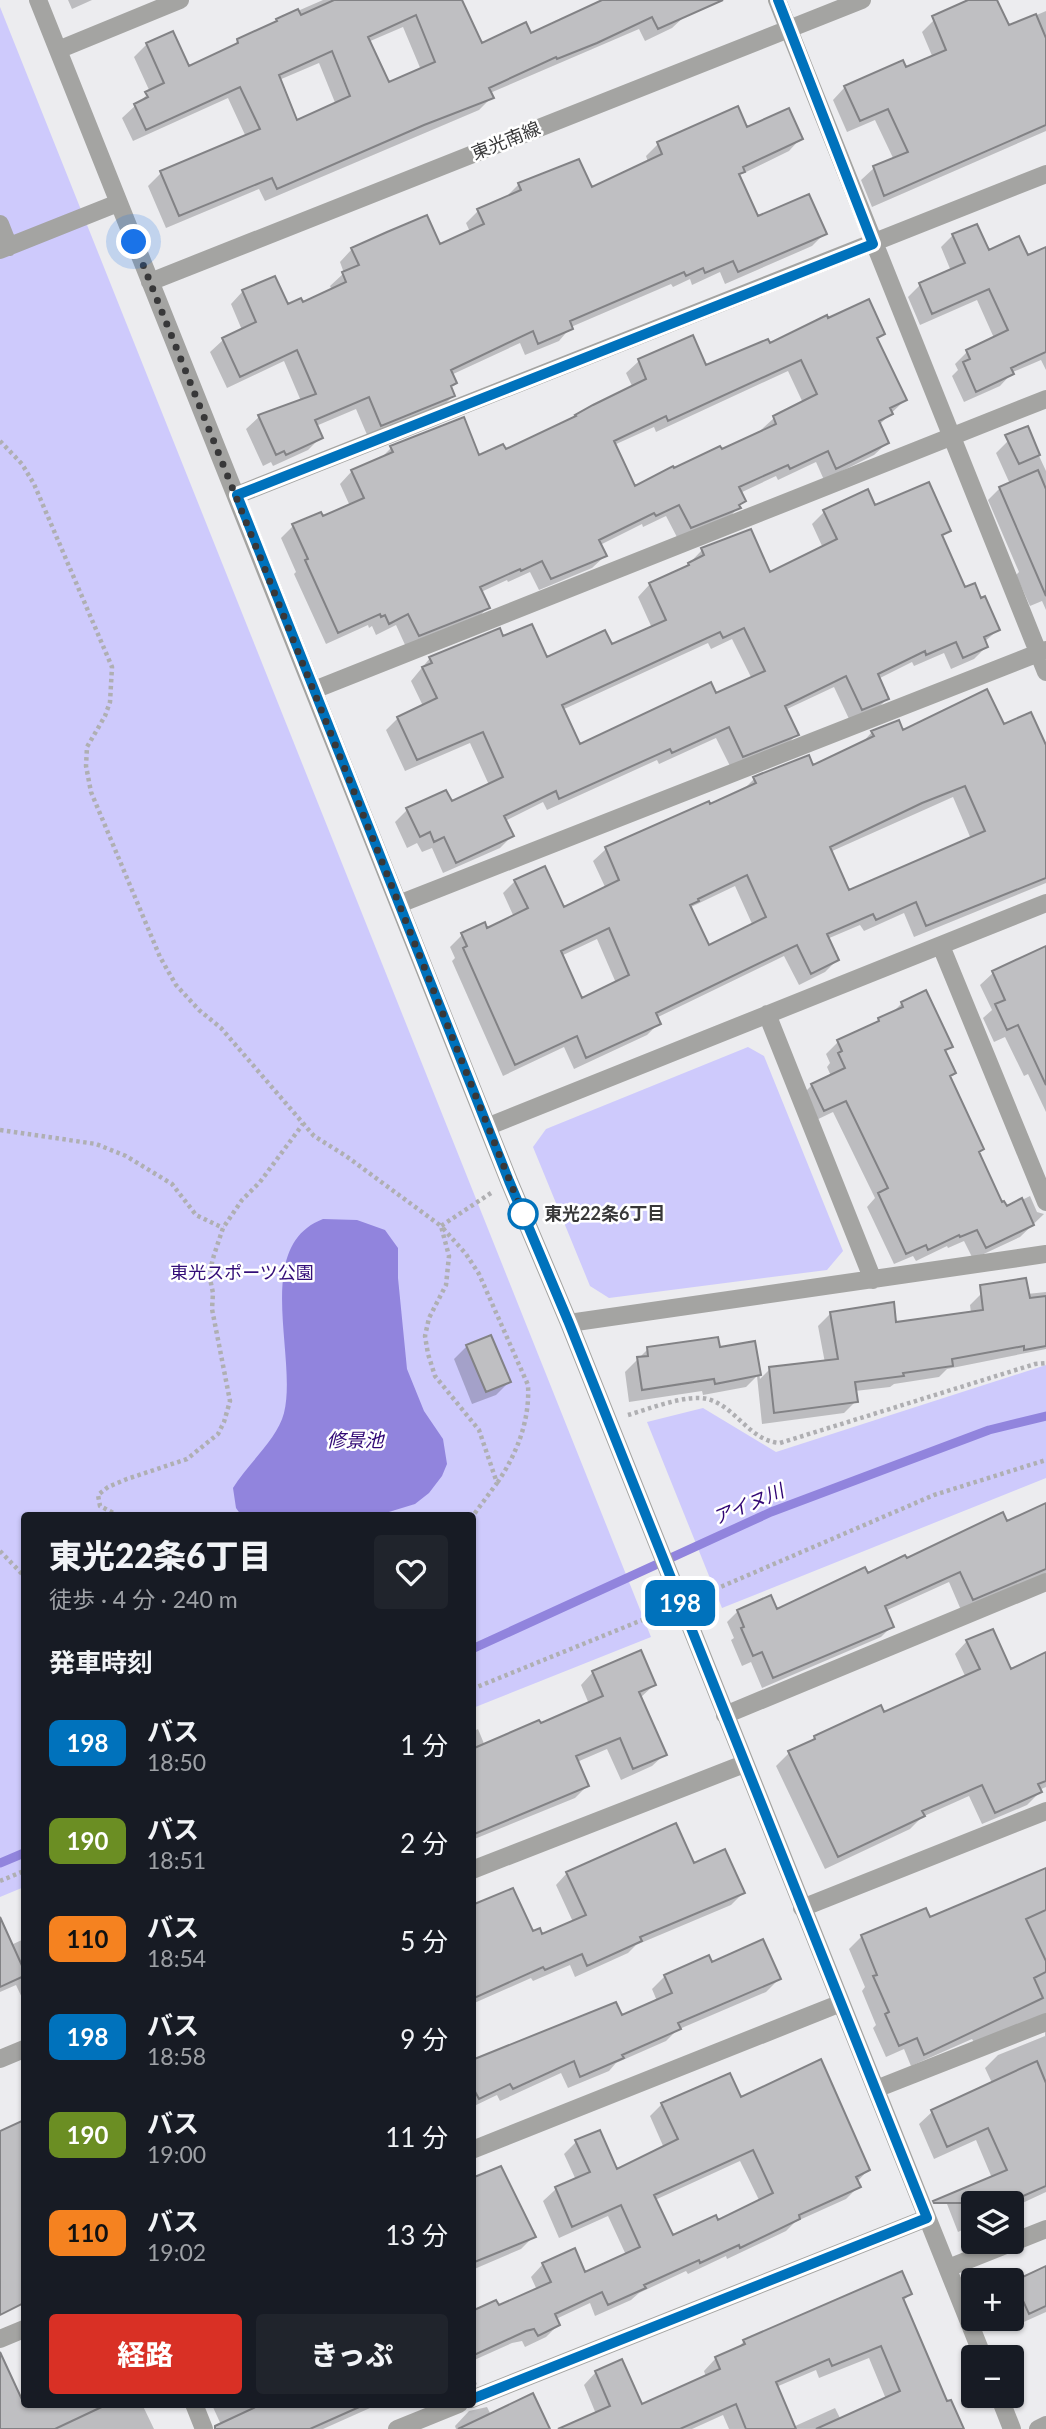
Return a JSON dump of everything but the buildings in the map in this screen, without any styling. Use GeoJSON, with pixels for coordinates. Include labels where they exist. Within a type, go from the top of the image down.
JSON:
{"type":"FeatureCollection","features":[{"type":"Feature","properties":{"kind":"street"},"geometry":{"type":"LineString","coordinates":[[38,0],[509,1181],[569,1323],[979,2345]]}},
{"type":"Feature","properties":{"kind":"street"},"geometry":{"type":"LineString","coordinates":[[58,50],[180,0]]}},
{"type":"Feature","properties":{"kind":"street"},"geometry":{"type":"LineString","coordinates":[[778,0],[873,244],[1042,651],[1046,672]]}},
{"type":"Feature","properties":{"kind":"street","name":"東光南線"},"geometry":{"type":"LineString","coordinates":[[150,282],[862,0]]}},
{"type":"Feature","properties":{"kind":"street"},"geometry":{"type":"LineString","coordinates":[[237,495],[1046,174]]}},
{"type":"Feature","properties":{"kind":"street"},"geometry":{"type":"LineString","coordinates":[[0,224],[5,249],[118,203]]}},
{"type":"Feature","properties":{"kind":"street"},"geometry":{"type":"LineString","coordinates":[[314,690],[1046,399]]}},
{"type":"Feature","properties":{"kind":"street"},"geometry":{"type":"LineString","coordinates":[[399,904],[1042,651]]}},
{"type":"Feature","properties":{"kind":"street"},"geometry":{"type":"LineString","coordinates":[[489,1126],[1046,903]]}},
{"type":"Feature","properties":{"kind":"street"},"geometry":{"type":"LineString","coordinates":[[941,946],[1046,1202]]}},
{"type":"Feature","properties":{"kind":"street"},"geometry":{"type":"LineString","coordinates":[[767,1014],[873,1280]]}},
{"type":"Feature","properties":{"kind":"street"},"geometry":{"type":"LineString","coordinates":[[569,1323],[1046,1254]]}},
{"type":"Feature","properties":{"kind":"street"},"geometry":{"type":"LineString","coordinates":[[725,1715],[1046,1582]]}},
{"type":"Feature","properties":{"kind":"street"},"geometry":{"type":"LineString","coordinates":[[476,1869],[744,1764]]}},
{"type":"Feature","properties":{"kind":"street"},"geometry":{"type":"LineString","coordinates":[[802,1908],[1046,1811]]}},
{"type":"Feature","properties":{"kind":"street"},"geometry":{"type":"LineString","coordinates":[[476,2148],[841,2003]]}},
{"type":"Feature","properties":{"kind":"street"},"geometry":{"type":"LineString","coordinates":[[876,2089],[1046,2022]]}},
{"type":"Feature","properties":{"kind":"street"},"geometry":{"type":"LineString","coordinates":[[0,2059],[21,2050]]}},
{"type":"Feature","properties":{"kind":"street"},"geometry":{"type":"LineString","coordinates":[[476,2397],[927,2218]]}},
{"type":"Feature","properties":{"kind":"street"},"geometry":{"type":"LineString","coordinates":[[948,2268],[1046,2229]]}},
{"type":"Feature","properties":{"kind":"street"},"geometry":{"type":"LineString","coordinates":[[0,2339],[21,2330]]}},
{"type":"Feature","properties":{"kind":"street"},"geometry":{"type":"LineString","coordinates":[[196,2408],[204,2429]]}},
{"type":"Feature","properties":{"kind":"street"},"geometry":{"type":"LineString","coordinates":[[397,2429],[449,2408]]}},
{"type":"Feature","properties":{"kind":"street"},"geometry":{"type":"LineString","coordinates":[[1004,2408],[1012,2429]]}},
{"type":"Feature","properties":{"kind":"street"},"geometry":{"type":"LineString","coordinates":[[1038,2429],[1046,2425]]}},
{"type":"Feature","properties":{"kind":"path"},"geometry":{"type":"LineString","coordinates":[[0,441],[22,464],[34,484],[112,667],[110,702],[88,747],[86,766],[91,792],[160,957],[176,985],[220,1028],[314,1136],[346,1156],[441,1226],[466,1254],[479,1274],[528,1385],[529,1403],[509,1465],[476,1512]]}},
{"type":"Feature","properties":{"kind":"path"},"geometry":{"type":"LineString","coordinates":[[111,1512],[100,1506],[98,1495],[108,1487],[187,1459],[218,1434],[224,1422],[230,1401],[212,1309],[213,1293],[209,1274],[223,1228],[303,1124]]}},
{"type":"Feature","properties":{"kind":"path"},"geometry":{"type":"LineString","coordinates":[[0,1130],[96,1144],[126,1156],[172,1184],[196,1215],[223,1228]]}},
{"type":"Feature","properties":{"kind":"path"},"geometry":{"type":"LineString","coordinates":[[441,1226],[509,1181]]}},
{"type":"Feature","properties":{"kind":"path"},"geometry":{"type":"LineString","coordinates":[[441,1226],[449,1256],[446,1285],[429,1318],[425,1336],[428,1354],[435,1376],[479,1430],[497,1483]]}},
{"type":"Feature","properties":{"kind":"path"},"geometry":{"type":"LineString","coordinates":[[607,1420],[695,1398],[710,1399],[761,1440],[780,1444],[1022,1368],[1046,1363]]}},
{"type":"Feature","properties":{"kind":"path"},"geometry":{"type":"LineString","coordinates":[[476,1687],[678,1597],[934,1494],[1046,1460]]}},
{"type":"Feature","properties":{"kind":"path"},"geometry":{"type":"LineString","coordinates":[[0,1551],[21,1573]]}},
{"type":"Feature","properties":{"kind":"path"},"geometry":{"type":"LineString","coordinates":[[0,1881],[21,1872]]}},
{"type":"Feature","properties":{"kind":"green space","name":"東光スポーツ公園"},"geometry":{"type":"Polygon","coordinates":[[[0,7],[651,1637],[476,1707],[476,1512],[21,1512],[21,1888],[0,1897],[0,7]]]}},
{"type":"Feature","properties":{"kind":"green space"},"geometry":{"type":"Polygon","coordinates":[[[748,1047],[764,1056],[843,1251],[827,1270],[609,1298],[590,1286],[533,1147],[546,1129],[748,1047]]]}},
{"type":"Feature","properties":{"kind":"green space"},"geometry":{"type":"Polygon","coordinates":[[[1046,1365],[1046,1478],[722,1608],[647,1422],[703,1408],[776,1452],[1046,1365]]]}},
{"type":"Feature","properties":{"kind":"water","name":"修景池"},"geometry":{"type":"Polygon","coordinates":[[[323,1219],[357,1220],[385,1230],[398,1248],[398,1278],[407,1369],[424,1411],[443,1439],[447,1464],[429,1493],[415,1504],[389,1512],[239,1512],[236,1508],[233,1488],[269,1442],[284,1413],[287,1390],[283,1277],[289,1253],[302,1233],[323,1219]]]}},
{"type":"Feature","properties":{"kind":"waterway","name":"アイヌ川"},"geometry":{"type":"LineString","coordinates":[[476,1647],[771,1512],[989,1430],[1046,1416]]}},
{"type":"Feature","properties":{"kind":"waterway","name":"アイヌ川"},"geometry":{"type":"LineString","coordinates":[[0,1863],[21,1854]]}},
{"type":"Feature","properties":{"kind":"bus line","name":"198"},"geometry":{"type":"LineString","coordinates":[[476,2397],[927,2218],[569,1323],[509,1181],[237,495],[873,244],[778,0]]}},
{"type":"Feature","properties":{"kind":"place","name":"東光22条6丁目"},"geometry":{"type":"Point","coordinates":[523,1214]}},
{"type":"Feature","properties":{"kind":"route"},"geometry":{"type":"LineString","coordinates":[[134,242],[523,1214]]}}]}
